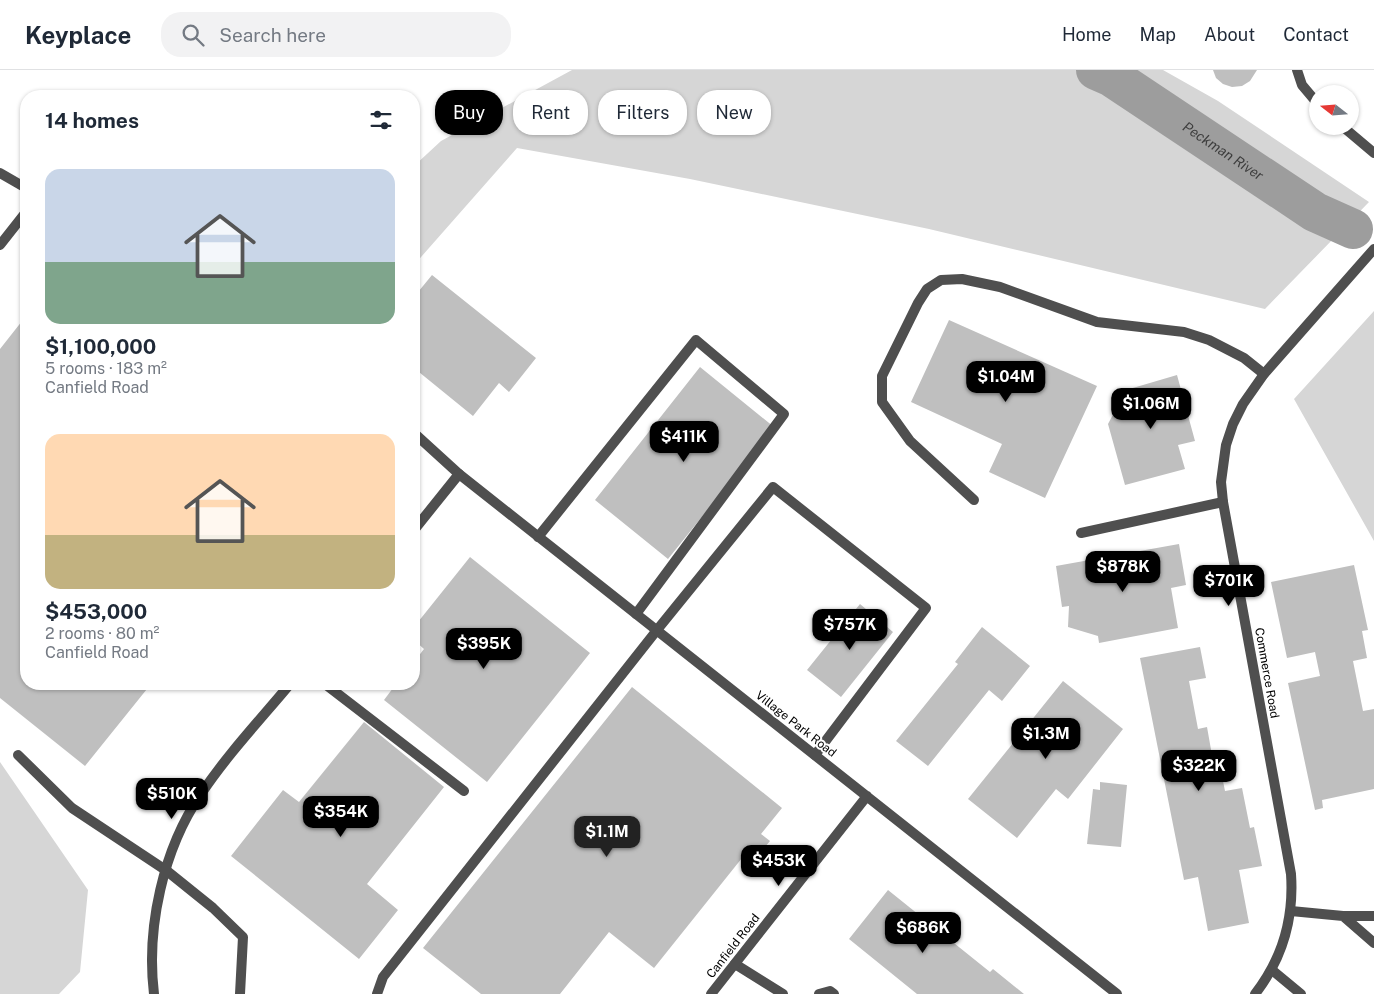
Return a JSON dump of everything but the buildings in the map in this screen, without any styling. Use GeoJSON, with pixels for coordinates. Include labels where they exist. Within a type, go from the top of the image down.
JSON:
{"type":"FeatureCollection","features":[{"type":"Feature","properties":{"kind":"street"},"geometry":{"type":"LineString","coordinates":[[1297,70],[1302,85],[1309,93]]}},
{"type":"Feature","properties":{"kind":"street"},"geometry":{"type":"LineString","coordinates":[[1353,135],[1374,153]]}},
{"type":"Feature","properties":{"kind":"street"},"geometry":{"type":"LineString","coordinates":[[0,173],[20,185]]}},
{"type":"Feature","properties":{"kind":"street"},"geometry":{"type":"LineString","coordinates":[[0,245],[20,220]]}},
{"type":"Feature","properties":{"kind":"street","name":"Commerce Road"},"geometry":{"type":"LineString","coordinates":[[1255,994],[1272,970],[1287,930],[1291,910],[1291,874],[1222,502],[1222,464],[1231,431],[1243,404],[1264,374],[1374,249]]}},
{"type":"Feature","properties":{"kind":"street"},"geometry":{"type":"LineString","coordinates":[[974,500],[910,441],[882,402],[882,376],[918,303],[927,289],[941,280],[962,279],[1000,287],[1097,322],[1192,335],[1229,349],[1264,374]]}},
{"type":"Feature","properties":{"kind":"street"},"geometry":{"type":"LineString","coordinates":[[538,537],[696,340],[784,414],[636,614]]}},
{"type":"Feature","properties":{"kind":"street","name":"Village Park Road"},"geometry":{"type":"LineString","coordinates":[[420,438],[459,474],[1116,994]]}},
{"type":"Feature","properties":{"kind":"street"},"geometry":{"type":"LineString","coordinates":[[420,523],[459,474]]}},
{"type":"Feature","properties":{"kind":"street"},"geometry":{"type":"LineString","coordinates":[[377,994],[383,977],[657,630],[773,487],[926,608],[815,755]]}},
{"type":"Feature","properties":{"kind":"street"},"geometry":{"type":"LineString","coordinates":[[1081,533],[1222,502]]}},
{"type":"Feature","properties":{"kind":"street"},"geometry":{"type":"LineString","coordinates":[[154,994],[153,931],[157,905],[170,856],[179,834],[201,793],[285,690]]}},
{"type":"Feature","properties":{"kind":"street"},"geometry":{"type":"LineString","coordinates":[[333,690],[464,791]]}},
{"type":"Feature","properties":{"kind":"street"},"geometry":{"type":"LineString","coordinates":[[18,754],[72,808],[166,872],[213,908],[243,937],[240,994]]}},
{"type":"Feature","properties":{"kind":"street","name":"Canfield Road"},"geometry":{"type":"LineString","coordinates":[[711,994],[867,796]]}},
{"type":"Feature","properties":{"kind":"street"},"geometry":{"type":"LineString","coordinates":[[1291,910],[1343,916],[1374,916]]}},
{"type":"Feature","properties":{"kind":"street"},"geometry":{"type":"LineString","coordinates":[[1343,916],[1374,943]]}},
{"type":"Feature","properties":{"kind":"street"},"geometry":{"type":"LineString","coordinates":[[735,964],[783,994]]}},
{"type":"Feature","properties":{"kind":"street"},"geometry":{"type":"LineString","coordinates":[[1272,970],[1301,994]]}},
{"type":"Feature","properties":{"kind":"street"},"geometry":{"type":"LineString","coordinates":[[819,994],[830,991],[834,994]]}},
{"type":"Feature","properties":{"kind":"shaded area"},"geometry":{"type":"Polygon","coordinates":[[[572,70],[1163,70],[1218,101],[1369,202],[1265,309],[929,229],[690,179],[517,148],[420,258],[420,160],[441,141],[452,135],[503,135],[503,107],[513,102],[513,135],[588,135],[588,90],[535,90],[572,70]]]}},
{"type":"Feature","properties":{"kind":"shaded area"},"geometry":{"type":"Polygon","coordinates":[[[1374,311],[1374,541],[1294,399],[1374,311]]]}},
{"type":"Feature","properties":{"kind":"shaded area"},"geometry":{"type":"Polygon","coordinates":[[[0,762],[88,890],[80,972],[59,994],[0,994],[0,762]]]}},
{"type":"Feature","properties":{"kind":"waterway","name":"Peckman River"},"geometry":{"type":"LineString","coordinates":[[1096,70],[1112,77],[1315,212],[1353,229]]}}]}
